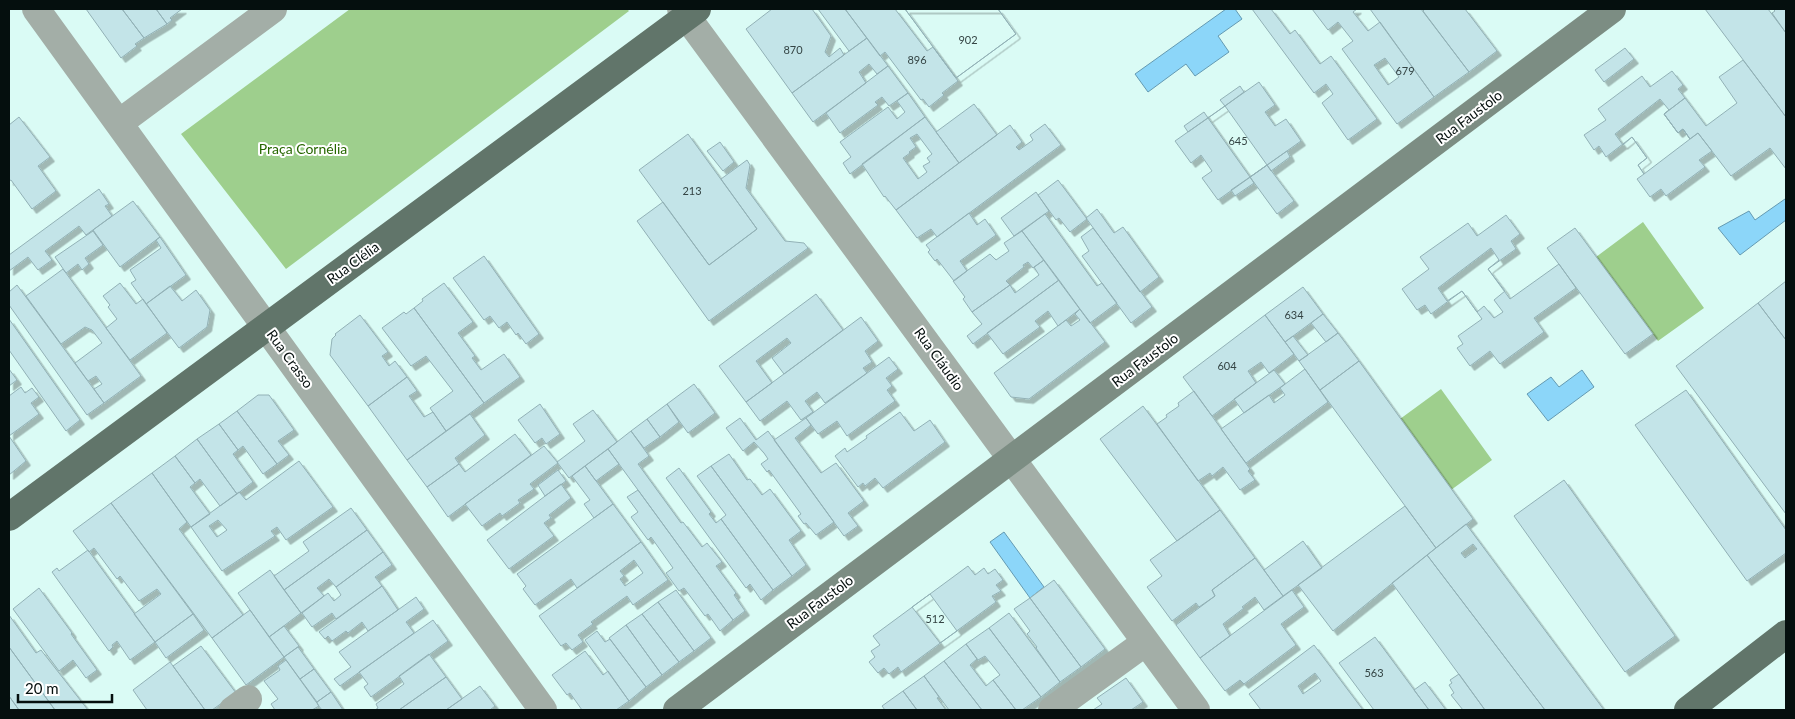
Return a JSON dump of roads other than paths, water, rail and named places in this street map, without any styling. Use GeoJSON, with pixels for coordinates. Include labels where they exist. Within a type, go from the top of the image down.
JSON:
{"type":"FeatureCollection","features":[{"type":"Feature","properties":{"kind":"main road","name":"Rua Clélia"},"geometry":{"type":"LineString","coordinates":[[9,517],[688,11]]}},
{"type":"Feature","properties":{"kind":"main road"},"geometry":{"type":"LineString","coordinates":[[1688,710],[1786,634]]}},
{"type":"Feature","properties":{"kind":"street","name":"Rua Crasso"},"geometry":{"type":"LineString","coordinates":[[36,9],[543,710]]}},
{"type":"Feature","properties":{"kind":"street"},"geometry":{"type":"LineString","coordinates":[[119,123],[273,9]]}},
{"type":"Feature","properties":{"kind":"street","name":"Rua Faustolo"},"geometry":{"type":"LineString","coordinates":[[677,710],[1612,9]]}},
{"type":"Feature","properties":{"kind":"street","name":"Rua Cláudio"},"geometry":{"type":"LineString","coordinates":[[688,11],[1196,710]]}},
{"type":"Feature","properties":{"kind":"street"},"geometry":{"type":"LineString","coordinates":[[1052,710],[1146,642]]}},
{"type":"Feature","properties":{"kind":"water"},"geometry":{"type":"Polygon","coordinates":[[[1226,9],[1235,9],[1242,19],[1218,36],[1229,52],[1195,76],[1186,64],[1148,92],[1135,74],[1226,9]]]}},
{"type":"Feature","properties":{"kind":"water"},"geometry":{"type":"Polygon","coordinates":[[[1785,199],[1786,220],[1740,255],[1718,228],[1749,211],[1755,220],[1785,199]]]}},
{"type":"Feature","properties":{"kind":"water"},"geometry":{"type":"Polygon","coordinates":[[[1582,370],[1594,387],[1548,421],[1527,394],[1551,377],[1559,387],[1582,370]]]}},
{"type":"Feature","properties":{"kind":"water"},"geometry":{"type":"Polygon","coordinates":[[[1004,532],[1044,587],[1030,598],[990,542],[1004,532]]]}},
{"type":"Feature","properties":{"kind":"park label","name":"Praça Cornélia"},"geometry":{"type":"Point","coordinates":[303,149]}}]}
